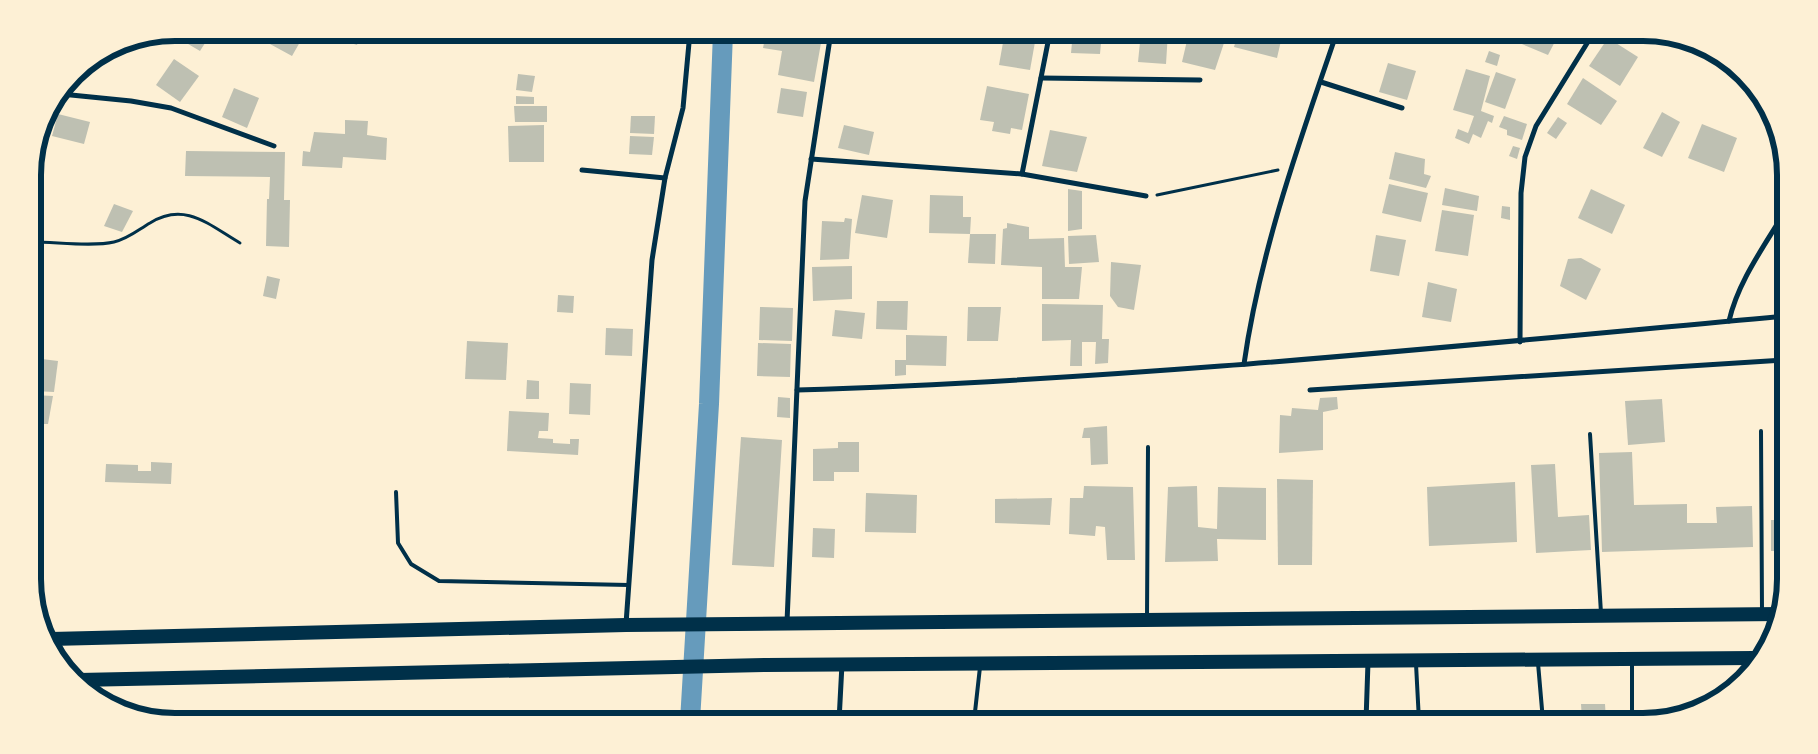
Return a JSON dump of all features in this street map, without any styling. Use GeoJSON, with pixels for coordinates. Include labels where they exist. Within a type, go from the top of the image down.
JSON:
{"type":"FeatureCollection","features":[{"type":"Feature","properties":{"kind":"highway"},"geometry":{"type":"LineString","coordinates":[[56,639],[626,625],[1772,614]]}},
{"type":"Feature","properties":{"kind":"highway"},"geometry":{"type":"LineString","coordinates":[[88,680],[842,664],[980,665],[1750,658]]}},
{"type":"Feature","properties":{"kind":"street"},"geometry":{"type":"LineString","coordinates":[[626,625],[652,260],[665,178],[683,108],[689,41]]}},
{"type":"Feature","properties":{"kind":"street"},"geometry":{"type":"LineString","coordinates":[[786,624],[802,260],[811,159],[830,41]]}},
{"type":"Feature","properties":{"kind":"street"},"geometry":{"type":"LineString","coordinates":[[1022,174],[1048,41]]}},
{"type":"Feature","properties":{"kind":"street"},"geometry":{"type":"LineString","coordinates":[[1244,364],[1250,322],[1292,167],[1334,41]]}},
{"type":"Feature","properties":{"kind":"street"},"geometry":{"type":"LineString","coordinates":[[1520,342],[1520,193],[1525,157],[1536,126],[1588,41]]}},
{"type":"Feature","properties":{"kind":"street"},"geometry":{"type":"LineString","coordinates":[[1041,78],[1200,80]]}},
{"type":"Feature","properties":{"kind":"street"},"geometry":{"type":"LineString","coordinates":[[1321,82],[1402,108]]}},
{"type":"Feature","properties":{"kind":"street"},"geometry":{"type":"LineString","coordinates":[[69,95],[131,100],[171,108],[274,146]]}},
{"type":"Feature","properties":{"kind":"street"},"geometry":{"type":"LineString","coordinates":[[811,159],[1022,174],[1146,196]]}},
{"type":"Feature","properties":{"kind":"street"},"geometry":{"type":"LineString","coordinates":[[582,170],[665,178]]}},
{"type":"Feature","properties":{"kind":"street"},"geometry":{"type":"LineString","coordinates":[[1729,321],[1734,301],[1777,225]]}},
{"type":"Feature","properties":{"kind":"street"},"geometry":{"type":"LineString","coordinates":[[797,390],[917,386],[1244,364],[1520,342],[1777,317]]}},
{"type":"Feature","properties":{"kind":"street"},"geometry":{"type":"LineString","coordinates":[[1310,390],[1777,361]]}},
{"type":"Feature","properties":{"kind":"street"},"geometry":{"type":"LineString","coordinates":[[1366,712],[1368,662]]}},
{"type":"Feature","properties":{"kind":"street"},"geometry":{"type":"LineString","coordinates":[[839,713],[842,664]]}},
{"type":"Feature","properties":{"kind":"lane"},"geometry":{"type":"LineString","coordinates":[[1762,431],[1762,614]]}},
{"type":"Feature","properties":{"kind":"lane"},"geometry":{"type":"LineString","coordinates":[[1590,434],[1601,616]]}},
{"type":"Feature","properties":{"kind":"lane"},"geometry":{"type":"LineString","coordinates":[[1147,620],[1148,447]]}},
{"type":"Feature","properties":{"kind":"lane"},"geometry":{"type":"LineString","coordinates":[[396,492],[398,543],[411,564],[439,581],[629,584]]}},
{"type":"Feature","properties":{"kind":"lane"},"geometry":{"type":"LineString","coordinates":[[1632,659],[1632,712]]}},
{"type":"Feature","properties":{"kind":"lane"},"geometry":{"type":"LineString","coordinates":[[1537,660],[1542,712]]}},
{"type":"Feature","properties":{"kind":"lane"},"geometry":{"type":"LineString","coordinates":[[1416,661],[1419,712]]}},
{"type":"Feature","properties":{"kind":"lane"},"geometry":{"type":"LineString","coordinates":[[975,712],[980,665]]}},
{"type":"Feature","properties":{"kind":"path"},"geometry":{"type":"LineString","coordinates":[[1146,196],[1164,195],[1292,167]]}},
{"type":"Feature","properties":{"kind":"path"},"geometry":{"type":"LineString","coordinates":[[42,242],[111,243],[127,238],[167,214],[184,213],[199,218],[240,243]]}},
{"type":"Feature","properties":{"kind":"building"},"geometry":{"type":"Polygon","coordinates":[[[183,41],[206,41],[200,51],[183,41]]]}},
{"type":"Feature","properties":{"kind":"building"},"geometry":{"type":"Polygon","coordinates":[[[272,41],[301,41],[292,56],[270,44],[272,41]]]}},
{"type":"Feature","properties":{"kind":"building"},"geometry":{"type":"Polygon","coordinates":[[[345,41],[358,41],[357,45],[345,41]]]}},
{"type":"Feature","properties":{"kind":"building"},"geometry":{"type":"Polygon","coordinates":[[[764,41],[821,41],[814,82],[778,75],[782,51],[763,48],[764,41]]]}},
{"type":"Feature","properties":{"kind":"building"},"geometry":{"type":"Polygon","coordinates":[[[1003,41],[1035,42],[1030,70],[999,65],[1003,41]]]}},
{"type":"Feature","properties":{"kind":"building"},"geometry":{"type":"Polygon","coordinates":[[[1072,41],[1101,41],[1100,54],[1071,53],[1072,41]]]}},
{"type":"Feature","properties":{"kind":"building"},"geometry":{"type":"Polygon","coordinates":[[[1140,41],[1167,41],[1166,64],[1138,62],[1140,41]]]}},
{"type":"Feature","properties":{"kind":"building"},"geometry":{"type":"Polygon","coordinates":[[[1187,41],[1225,41],[1215,70],[1182,62],[1187,41]]]}},
{"type":"Feature","properties":{"kind":"building"},"geometry":{"type":"Polygon","coordinates":[[[1236,41],[1281,41],[1277,58],[1234,47],[1236,41]]]}},
{"type":"Feature","properties":{"kind":"building"},"geometry":{"type":"Polygon","coordinates":[[[1515,41],[1555,41],[1548,55],[1515,41]]]}},
{"type":"Feature","properties":{"kind":"building"},"geometry":{"type":"Polygon","coordinates":[[[1606,41],[1613,41],[1638,57],[1620,86],[1589,66],[1606,41]]]}},
{"type":"Feature","properties":{"kind":"building"},"geometry":{"type":"Polygon","coordinates":[[[1489,51],[1500,55],[1497,66],[1485,62],[1489,51]]]}},
{"type":"Feature","properties":{"kind":"building"},"geometry":{"type":"Polygon","coordinates":[[[174,59],[199,76],[180,102],[156,85],[174,59]]]}},
{"type":"Feature","properties":{"kind":"building"},"geometry":{"type":"Polygon","coordinates":[[[1388,63],[1416,71],[1407,100],[1379,92],[1388,63]]]}},
{"type":"Feature","properties":{"kind":"building"},"geometry":{"type":"Polygon","coordinates":[[[1466,69],[1490,76],[1481,111],[1494,116],[1492,123],[1488,121],[1481,138],[1473,134],[1469,144],[1455,138],[1458,129],[1468,133],[1474,116],[1453,110],[1466,69]]]}},
{"type":"Feature","properties":{"kind":"building"},"geometry":{"type":"Polygon","coordinates":[[[1496,72],[1516,79],[1505,109],[1485,102],[1496,72]]]}},
{"type":"Feature","properties":{"kind":"building"},"geometry":{"type":"Polygon","coordinates":[[[518,74],[535,76],[532,92],[516,90],[518,74]]]}},
{"type":"Feature","properties":{"kind":"building"},"geometry":{"type":"Polygon","coordinates":[[[1583,78],[1617,101],[1601,125],[1567,104],[1583,78]]]}},
{"type":"Feature","properties":{"kind":"building"},"geometry":{"type":"Polygon","coordinates":[[[987,86],[1029,94],[1022,130],[1011,128],[1010,134],[992,131],[994,122],[980,120],[987,86]]]}},
{"type":"Feature","properties":{"kind":"building"},"geometry":{"type":"Polygon","coordinates":[[[234,88],[259,98],[247,128],[222,117],[234,88]]]}},
{"type":"Feature","properties":{"kind":"building"},"geometry":{"type":"Polygon","coordinates":[[[781,88],[807,92],[803,117],[777,113],[781,88]]]}},
{"type":"Feature","properties":{"kind":"building"},"geometry":{"type":"Polygon","coordinates":[[[516,96],[534,97],[534,104],[516,104],[516,96]]]}},
{"type":"Feature","properties":{"kind":"building"},"geometry":{"type":"Polygon","coordinates":[[[514,106],[547,106],[547,122],[515,122],[514,106]]]}},
{"type":"Feature","properties":{"kind":"building"},"geometry":{"type":"Polygon","coordinates":[[[1662,112],[1680,122],[1662,157],[1643,148],[1662,112]]]}},
{"type":"Feature","properties":{"kind":"building"},"geometry":{"type":"Polygon","coordinates":[[[58,114],[90,122],[84,144],[52,136],[58,114]]]}},
{"type":"Feature","properties":{"kind":"building"},"geometry":{"type":"Polygon","coordinates":[[[631,116],[655,116],[654,134],[630,133],[631,116]]]}},
{"type":"Feature","properties":{"kind":"building"},"geometry":{"type":"Polygon","coordinates":[[[1504,116],[1527,124],[1522,140],[1507,135],[1507,130],[1499,127],[1504,116]]]}},
{"type":"Feature","properties":{"kind":"building"},"geometry":{"type":"Polygon","coordinates":[[[1558,117],[1567,123],[1556,139],[1547,133],[1558,117]]]}},
{"type":"Feature","properties":{"kind":"building"},"geometry":{"type":"Polygon","coordinates":[[[345,120],[368,121],[367,135],[387,138],[386,160],[343,157],[342,168],[302,166],[303,151],[310,152],[314,132],[345,134],[345,120]]]}},
{"type":"Feature","properties":{"kind":"building"},"geometry":{"type":"Polygon","coordinates":[[[1702,124],[1737,138],[1724,172],[1688,158],[1702,124]]]}},
{"type":"Feature","properties":{"kind":"building"},"geometry":{"type":"Polygon","coordinates":[[[544,125],[544,162],[509,162],[508,126],[544,125]]]}},
{"type":"Feature","properties":{"kind":"building"},"geometry":{"type":"Polygon","coordinates":[[[844,125],[874,132],[869,155],[838,148],[844,125]]]}},
{"type":"Feature","properties":{"kind":"building"},"geometry":{"type":"Polygon","coordinates":[[[1050,130],[1087,137],[1077,172],[1042,166],[1050,130]]]}},
{"type":"Feature","properties":{"kind":"building"},"geometry":{"type":"Polygon","coordinates":[[[630,136],[654,137],[652,155],[629,154],[630,136]]]}},
{"type":"Feature","properties":{"kind":"building"},"geometry":{"type":"Polygon","coordinates":[[[1513,146],[1520,148],[1517,159],[1509,156],[1513,146]]]}},
{"type":"Feature","properties":{"kind":"building"},"geometry":{"type":"Polygon","coordinates":[[[186,151],[285,152],[284,200],[290,200],[289,247],[266,246],[267,199],[269,199],[270,177],[185,176],[186,151]]]}},
{"type":"Feature","properties":{"kind":"building"},"geometry":{"type":"Polygon","coordinates":[[[1395,152],[1425,159],[1424,174],[1431,176],[1426,188],[1389,179],[1395,152]]]}},
{"type":"Feature","properties":{"kind":"building"},"geometry":{"type":"Polygon","coordinates":[[[1389,184],[1428,193],[1421,222],[1382,213],[1389,184]]]}},
{"type":"Feature","properties":{"kind":"building"},"geometry":{"type":"Polygon","coordinates":[[[1445,188],[1479,196],[1477,211],[1442,205],[1445,188]]]}},
{"type":"Feature","properties":{"kind":"building"},"geometry":{"type":"Polygon","coordinates":[[[1068,189],[1082,191],[1082,229],[1068,231],[1068,189]]]}},
{"type":"Feature","properties":{"kind":"building"},"geometry":{"type":"Polygon","coordinates":[[[1591,189],[1625,205],[1612,234],[1578,218],[1591,189]]]}},
{"type":"Feature","properties":{"kind":"building"},"geometry":{"type":"Polygon","coordinates":[[[862,195],[893,200],[887,238],[855,233],[862,195]]]}},
{"type":"Feature","properties":{"kind":"building"},"geometry":{"type":"Polygon","coordinates":[[[930,195],[963,196],[963,217],[971,217],[970,234],[929,233],[930,195]]]}},
{"type":"Feature","properties":{"kind":"building"},"geometry":{"type":"Polygon","coordinates":[[[114,204],[133,211],[122,232],[104,226],[114,204]]]}},
{"type":"Feature","properties":{"kind":"building"},"geometry":{"type":"Polygon","coordinates":[[[1502,206],[1510,207],[1510,220],[1501,218],[1502,206]]]}},
{"type":"Feature","properties":{"kind":"building"},"geometry":{"type":"Polygon","coordinates":[[[1442,210],[1474,215],[1468,256],[1435,251],[1442,210]]]}},
{"type":"Feature","properties":{"kind":"building"},"geometry":{"type":"Polygon","coordinates":[[[845,218],[852,219],[849,259],[820,260],[822,221],[844,222],[845,218]]]}},
{"type":"Feature","properties":{"kind":"building"},"geometry":{"type":"Polygon","coordinates":[[[1007,223],[1029,227],[1029,239],[1064,238],[1065,267],[1082,267],[1079,299],[1042,299],[1042,267],[1001,265],[1003,229],[1007,228],[1007,223]]]}},
{"type":"Feature","properties":{"kind":"building"},"geometry":{"type":"Polygon","coordinates":[[[970,234],[996,234],[995,264],[968,263],[970,234]]]}},
{"type":"Feature","properties":{"kind":"building"},"geometry":{"type":"Polygon","coordinates":[[[1096,235],[1099,262],[1069,264],[1068,236],[1096,235]]]}},
{"type":"Feature","properties":{"kind":"building"},"geometry":{"type":"Polygon","coordinates":[[[1376,235],[1406,240],[1399,276],[1370,271],[1376,235]]]}},
{"type":"Feature","properties":{"kind":"building"},"geometry":{"type":"Polygon","coordinates":[[[1581,258],[1601,269],[1586,300],[1560,286],[1568,259],[1581,258]]]}},
{"type":"Feature","properties":{"kind":"building"},"geometry":{"type":"Polygon","coordinates":[[[1111,262],[1141,265],[1134,310],[1118,307],[1110,296],[1111,262]]]}},
{"type":"Feature","properties":{"kind":"building"},"geometry":{"type":"Polygon","coordinates":[[[852,266],[852,299],[813,301],[812,267],[852,266]]]}},
{"type":"Feature","properties":{"kind":"building"},"geometry":{"type":"Polygon","coordinates":[[[267,276],[280,279],[276,299],[263,296],[267,276]]]}},
{"type":"Feature","properties":{"kind":"building"},"geometry":{"type":"Polygon","coordinates":[[[1428,282],[1457,289],[1451,322],[1422,317],[1428,282]]]}},
{"type":"Feature","properties":{"kind":"building"},"geometry":{"type":"Polygon","coordinates":[[[558,295],[574,296],[573,313],[557,312],[558,295]]]}},
{"type":"Feature","properties":{"kind":"building"},"geometry":{"type":"Polygon","coordinates":[[[877,301],[908,301],[907,330],[876,329],[877,301]]]}},
{"type":"Feature","properties":{"kind":"building"},"geometry":{"type":"Polygon","coordinates":[[[1042,304],[1103,305],[1102,339],[1109,339],[1108,363],[1095,364],[1096,342],[1082,342],[1082,366],[1070,366],[1071,340],[1042,341],[1042,304]]]}},
{"type":"Feature","properties":{"kind":"building"},"geometry":{"type":"Polygon","coordinates":[[[760,307],[793,308],[792,341],[759,340],[760,307]]]}},
{"type":"Feature","properties":{"kind":"building"},"geometry":{"type":"Polygon","coordinates":[[[968,307],[1001,307],[998,341],[967,341],[968,307]]]}},
{"type":"Feature","properties":{"kind":"building"},"geometry":{"type":"Polygon","coordinates":[[[835,310],[865,313],[862,339],[832,336],[835,310]]]}},
{"type":"Feature","properties":{"kind":"building"},"geometry":{"type":"Polygon","coordinates":[[[606,328],[633,329],[632,356],[605,355],[606,328]]]}},
{"type":"Feature","properties":{"kind":"building"},"geometry":{"type":"Polygon","coordinates":[[[906,335],[947,336],[946,366],[906,365],[906,375],[895,376],[895,360],[906,360],[906,335]]]}},
{"type":"Feature","properties":{"kind":"building"},"geometry":{"type":"Polygon","coordinates":[[[467,341],[508,343],[506,380],[465,379],[467,341]]]}},
{"type":"Feature","properties":{"kind":"building"},"geometry":{"type":"Polygon","coordinates":[[[758,343],[791,344],[790,377],[757,376],[758,343]]]}},
{"type":"Feature","properties":{"kind":"building"},"geometry":{"type":"Polygon","coordinates":[[[42,359],[58,361],[54,392],[41,391],[42,359]]]}},
{"type":"Feature","properties":{"kind":"building"},"geometry":{"type":"Polygon","coordinates":[[[527,380],[539,381],[539,399],[526,399],[527,380]]]}},
{"type":"Feature","properties":{"kind":"building"},"geometry":{"type":"Polygon","coordinates":[[[570,383],[591,384],[590,415],[569,414],[570,383]]]}},
{"type":"Feature","properties":{"kind":"building"},"geometry":{"type":"Polygon","coordinates":[[[41,395],[53,396],[48,424],[41,424],[41,395]]]}},
{"type":"Feature","properties":{"kind":"building"},"geometry":{"type":"Polygon","coordinates":[[[778,397],[790,398],[790,418],[777,417],[778,397]]]}},
{"type":"Feature","properties":{"kind":"building"},"geometry":{"type":"Polygon","coordinates":[[[1337,397],[1338,409],[1323,412],[1323,450],[1279,453],[1280,415],[1291,416],[1292,408],[1318,410],[1320,398],[1337,397]]]}},
{"type":"Feature","properties":{"kind":"building"},"geometry":{"type":"Polygon","coordinates":[[[1662,399],[1665,442],[1628,445],[1625,401],[1662,399]]]}},
{"type":"Feature","properties":{"kind":"building"},"geometry":{"type":"Polygon","coordinates":[[[509,411],[549,413],[548,431],[539,431],[538,438],[553,439],[553,443],[570,444],[570,439],[579,439],[578,455],[507,451],[509,411]]]}},
{"type":"Feature","properties":{"kind":"building"},"geometry":{"type":"Polygon","coordinates":[[[1107,426],[1108,464],[1091,465],[1090,438],[1082,438],[1084,428],[1107,426]]]}},
{"type":"Feature","properties":{"kind":"building"},"geometry":{"type":"Polygon","coordinates":[[[741,437],[782,440],[774,567],[732,565],[741,437]]]}},
{"type":"Feature","properties":{"kind":"building"},"geometry":{"type":"Polygon","coordinates":[[[838,442],[859,442],[859,472],[834,472],[834,481],[813,481],[813,449],[838,448],[838,442]]]}},
{"type":"Feature","properties":{"kind":"building"},"geometry":{"type":"Polygon","coordinates":[[[1632,452],[1634,505],[1687,504],[1687,523],[1717,523],[1716,507],[1752,506],[1753,547],[1602,552],[1599,453],[1632,452]]]}},
{"type":"Feature","properties":{"kind":"building"},"geometry":{"type":"Polygon","coordinates":[[[151,462],[172,463],[171,484],[105,482],[106,464],[138,465],[138,471],[151,471],[151,462]]]}},
{"type":"Feature","properties":{"kind":"building"},"geometry":{"type":"Polygon","coordinates":[[[1555,464],[1558,517],[1589,515],[1591,550],[1536,553],[1531,465],[1555,464]]]}},
{"type":"Feature","properties":{"kind":"building"},"geometry":{"type":"Polygon","coordinates":[[[1277,479],[1313,480],[1312,565],[1278,565],[1277,479]]]}},
{"type":"Feature","properties":{"kind":"building"},"geometry":{"type":"Polygon","coordinates":[[[1515,482],[1517,542],[1429,546],[1427,487],[1515,482]]]}},
{"type":"Feature","properties":{"kind":"building"},"geometry":{"type":"Polygon","coordinates":[[[1084,486],[1133,487],[1135,560],[1107,560],[1105,527],[1096,526],[1095,536],[1069,534],[1070,498],[1083,498],[1084,486]]]}},
{"type":"Feature","properties":{"kind":"building"},"geometry":{"type":"Polygon","coordinates":[[[1197,486],[1198,527],[1217,529],[1218,487],[1266,488],[1266,540],[1217,539],[1218,561],[1165,562],[1168,487],[1197,486]]]}},
{"type":"Feature","properties":{"kind":"building"},"geometry":{"type":"Polygon","coordinates":[[[866,493],[917,495],[916,533],[865,532],[866,493]]]}},
{"type":"Feature","properties":{"kind":"building"},"geometry":{"type":"Polygon","coordinates":[[[1052,498],[1050,525],[995,523],[995,499],[1052,498]]]}},
{"type":"Feature","properties":{"kind":"building"},"geometry":{"type":"Polygon","coordinates":[[[1771,520],[1777,520],[1777,551],[1771,551],[1771,520]]]}},
{"type":"Feature","properties":{"kind":"building"},"geometry":{"type":"Polygon","coordinates":[[[813,528],[835,529],[834,558],[812,557],[813,528]]]}},
{"type":"Feature","properties":{"kind":"building"},"geometry":{"type":"Polygon","coordinates":[[[1581,704],[1605,704],[1605,712],[1581,712],[1581,704]]]}},
{"type":"Feature","properties":{"kind":"waterway"},"geometry":{"type":"LineString","coordinates":[[691,713],[709,404],[723,41]]}}]}
